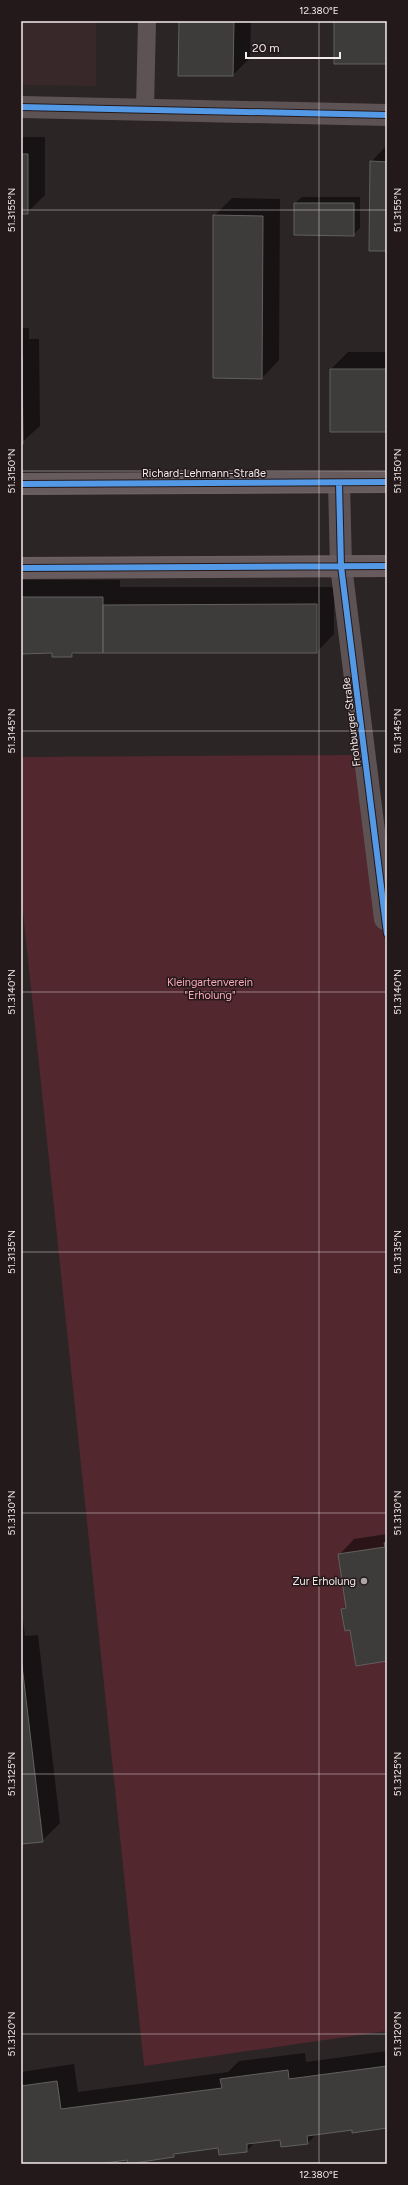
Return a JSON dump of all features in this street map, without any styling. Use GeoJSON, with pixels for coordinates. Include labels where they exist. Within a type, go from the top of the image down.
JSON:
{"type":"FeatureCollection","features":[{"type":"Feature","properties":{"kind":"main road","name":"Richard-Lehmann-Straße"},"geometry":{"type":"LineString","coordinates":[[21,484],[387,482]]}},
{"type":"Feature","properties":{"kind":"main road"},"geometry":{"type":"LineString","coordinates":[[21,568],[387,566]]}},
{"type":"Feature","properties":{"kind":"street"},"geometry":{"type":"LineString","coordinates":[[21,107],[145,108],[387,115]]}},
{"type":"Feature","properties":{"kind":"street","name":"Frohburger Straße"},"geometry":{"type":"LineString","coordinates":[[340,482],[341,566],[385,919]]}},
{"type":"Feature","properties":{"kind":"lane"},"geometry":{"type":"LineString","coordinates":[[145,108],[147,21]]}},
{"type":"Feature","properties":{"kind":"shaded area"},"geometry":{"type":"Polygon","coordinates":[[[21,21],[96,21],[96,86],[21,85],[21,21]]]}},
{"type":"Feature","properties":{"kind":"green space","name":"Kleingartenverein \"Erholung\""},"geometry":{"type":"Polygon","coordinates":[[[354,755],[387,918],[387,2031],[144,2066],[21,893],[21,757],[354,755]]]}},
{"type":"Feature","properties":{"kind":"building"},"geometry":{"type":"Polygon","coordinates":[[[179,21],[234,21],[233,76],[178,76],[179,21]]]}},
{"type":"Feature","properties":{"kind":"building"},"geometry":{"type":"Polygon","coordinates":[[[334,21],[387,21],[387,64],[334,64],[334,21]]]}},
{"type":"Feature","properties":{"kind":"building"},"geometry":{"type":"Polygon","coordinates":[[[21,154],[28,154],[28,214],[21,214],[21,154]]]}},
{"type":"Feature","properties":{"kind":"building"},"geometry":{"type":"Polygon","coordinates":[[[370,161],[387,162],[387,251],[369,251],[370,161]]]}},
{"type":"Feature","properties":{"kind":"building"},"geometry":{"type":"Polygon","coordinates":[[[294,203],[354,203],[354,236],[294,235],[294,203]]]}},
{"type":"Feature","properties":{"kind":"building"},"geometry":{"type":"Polygon","coordinates":[[[213,215],[263,216],[262,379],[213,378],[213,215]]]}},
{"type":"Feature","properties":{"kind":"building"},"geometry":{"type":"Polygon","coordinates":[[[22,356],[23,444],[21,444],[22,356]]]}},
{"type":"Feature","properties":{"kind":"building"},"geometry":{"type":"Polygon","coordinates":[[[330,369],[387,369],[387,432],[330,432],[330,369]]]}},
{"type":"Feature","properties":{"kind":"building"},"geometry":{"type":"Polygon","coordinates":[[[21,597],[103,597],[103,653],[72,653],[72,657],[52,657],[52,653],[21,654],[21,597]]]}},
{"type":"Feature","properties":{"kind":"building"},"geometry":{"type":"Polygon","coordinates":[[[317,604],[317,653],[103,653],[103,605],[317,604]]]}},
{"type":"Feature","properties":{"kind":"building","name":"Zur Erholung"},"geometry":{"type":"Polygon","coordinates":[[[387,1542],[387,1661],[356,1666],[350,1630],[345,1631],[341,1609],[346,1608],[338,1554],[385,1547],[384,1543],[387,1542]]]}},
{"type":"Feature","properties":{"kind":"building"},"geometry":{"type":"Polygon","coordinates":[[[21,1657],[43,1842],[21,1844],[21,1657]]]}},
{"type":"Feature","properties":{"kind":"building"},"geometry":{"type":"Polygon","coordinates":[[[387,2066],[387,2128],[352,2133],[352,2130],[307,2136],[308,2144],[281,2147],[280,2140],[247,2144],[247,2152],[219,2155],[218,2148],[174,2154],[174,2157],[128,2164],[127,2160],[97,2164],[21,2164],[21,2086],[57,2081],[61,2109],[222,2088],[220,2079],[288,2070],[289,2079],[387,2066]]]}},
{"type":"Feature","properties":{"kind":"tram line"},"geometry":{"type":"LineString","coordinates":[[21,494],[387,492]]}},
{"type":"Feature","properties":{"kind":"tram line"},"geometry":{"type":"LineString","coordinates":[[21,558],[387,556]]}},
{"type":"Feature","properties":{"kind":"cycle path"},"geometry":{"type":"LineString","coordinates":[[21,107],[387,115]]}},
{"type":"Feature","properties":{"kind":"cycle path"},"geometry":{"type":"LineString","coordinates":[[21,484],[387,482]]}},
{"type":"Feature","properties":{"kind":"cycle path"},"geometry":{"type":"LineString","coordinates":[[339,483],[341,566],[387,934]]}},
{"type":"Feature","properties":{"kind":"cycle path"},"geometry":{"type":"LineString","coordinates":[[21,568],[387,566]]}},
{"type":"Feature","properties":{"kind":"place","name":"Zur Erholung"},"geometry":{"type":"Point","coordinates":[364,1581]}}]}
